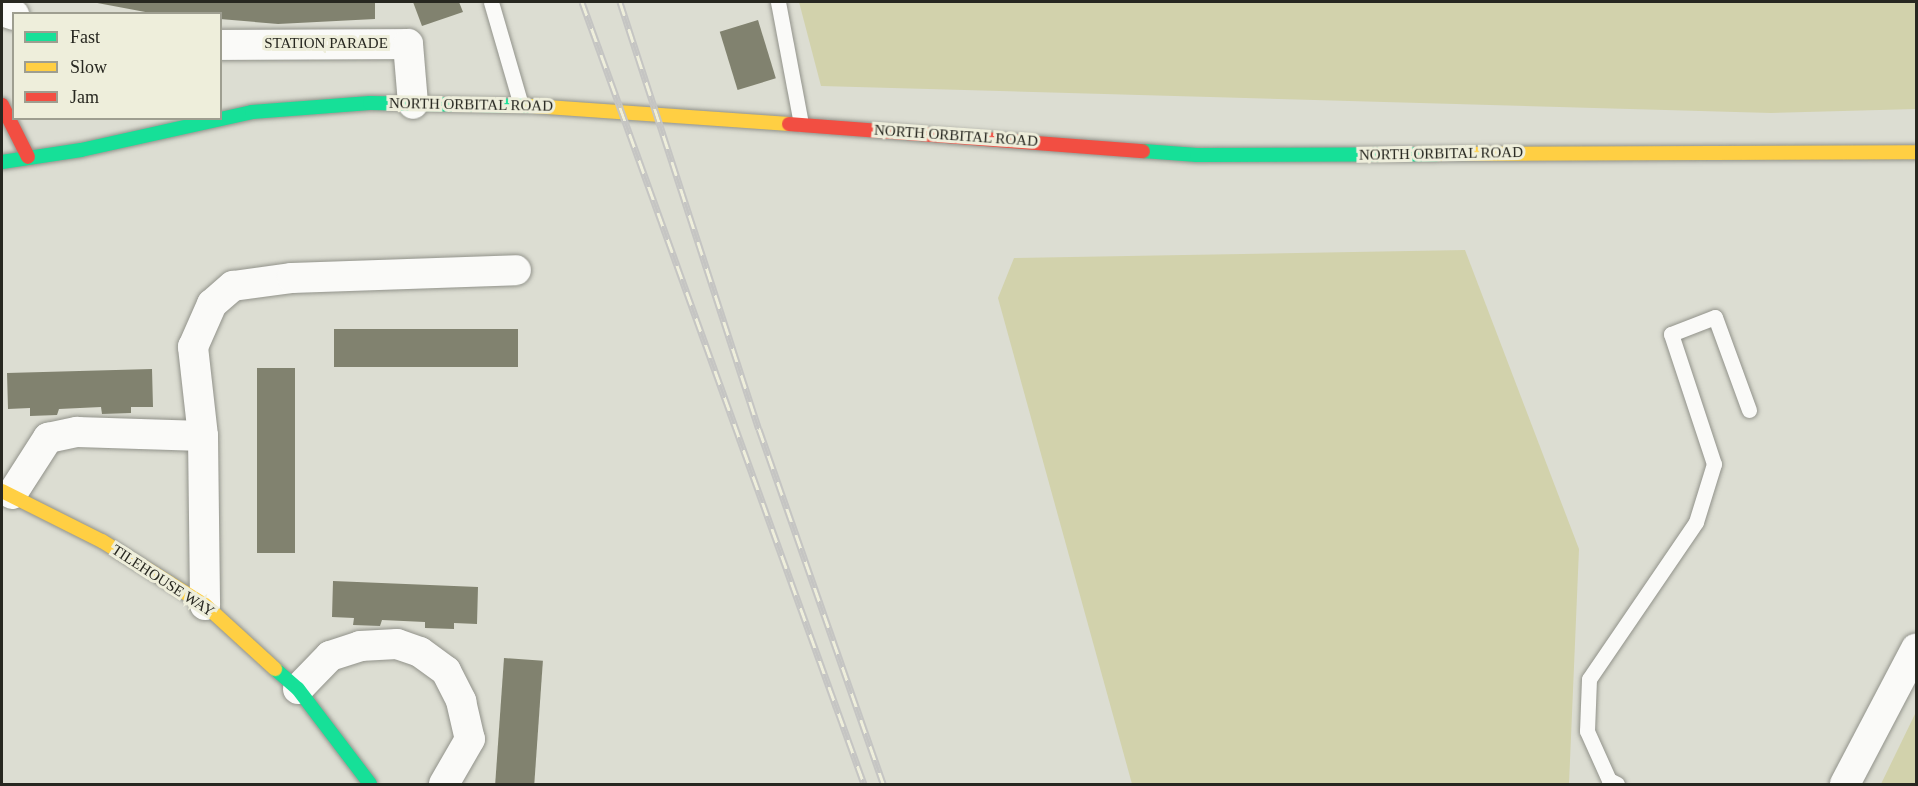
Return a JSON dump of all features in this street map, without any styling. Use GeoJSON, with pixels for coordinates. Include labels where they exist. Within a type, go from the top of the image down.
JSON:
{"type":"FeatureCollection","features":[{"type":"Feature","properties":{"kind":"main road","name":"NORTH ORBITAL ROAD"},"geometry":{"type":"LineString","coordinates":[[222,119],[252,112],[413,104],[521,105],[1197,155],[1917,152]]}},
{"type":"Feature","properties":{"kind":"main road"},"geometry":{"type":"LineString","coordinates":[[2,105],[28,157]]}},
{"type":"Feature","properties":{"kind":"main road","name":"NORTH ORBITAL ROAD"},"geometry":{"type":"LineString","coordinates":[[2,162],[81,150],[216,120]]}},
{"type":"Feature","properties":{"kind":"main road","name":"TILEHOUSE WAY"},"geometry":{"type":"LineString","coordinates":[[7,493],[102,541],[206,605],[297,689],[370,784]]}},
{"type":"Feature","properties":{"kind":"street","name":"STATION PARADE"},"geometry":{"type":"LineString","coordinates":[[222,45],[408,44],[413,104]]}},
{"type":"Feature","properties":{"kind":"street"},"geometry":{"type":"LineString","coordinates":[[206,605],[202,436],[193,347],[212,304],[233,286],[292,278],[516,270]]}},
{"type":"Feature","properties":{"kind":"street"},"geometry":{"type":"LineString","coordinates":[[7,493],[48,438],[77,432],[202,436]]}},
{"type":"Feature","properties":{"kind":"street"},"geometry":{"type":"LineString","coordinates":[[297,689],[330,656],[360,646],[397,644],[420,652],[446,671],[461,702],[470,739],[444,784]]}},
{"type":"Feature","properties":{"kind":"street"},"geometry":{"type":"LineString","coordinates":[[1845,784],[1917,649]]}},
{"type":"Feature","properties":{"kind":"lane"},"geometry":{"type":"LineString","coordinates":[[491,2],[521,105]]}},
{"type":"Feature","properties":{"kind":"lane"},"geometry":{"type":"LineString","coordinates":[[778,2],[801,124]]}},
{"type":"Feature","properties":{"kind":"lane"},"geometry":{"type":"LineString","coordinates":[[1617,784],[1609,780],[1587,731],[1589,679],[1696,522],[1714,464],[1671,334],[1715,316],[1749,410]]}},
{"type":"Feature","properties":{"kind":"green space"},"geometry":{"type":"Polygon","coordinates":[[[799,2],[1916,2],[1916,109],[1771,113],[821,86],[799,2]]]}},
{"type":"Feature","properties":{"kind":"green space"},"geometry":{"type":"Polygon","coordinates":[[[1465,250],[1579,549],[1569,784],[1132,784],[998,298],[1014,258],[1465,250]]]}},
{"type":"Feature","properties":{"kind":"green space"},"geometry":{"type":"Polygon","coordinates":[[[1916,712],[1916,784],[1881,784],[1916,712]]]}},
{"type":"Feature","properties":{"kind":"building"},"geometry":{"type":"Polygon","coordinates":[[[92,2],[375,2],[375,19],[278,24],[222,19],[222,12],[145,12],[92,2]]]}},
{"type":"Feature","properties":{"kind":"building"},"geometry":{"type":"Polygon","coordinates":[[[413,2],[459,2],[463,12],[422,26],[413,2]]]}},
{"type":"Feature","properties":{"kind":"building"},"geometry":{"type":"Polygon","coordinates":[[[758,20],[776,78],[738,90],[720,32],[758,20]]]}},
{"type":"Feature","properties":{"kind":"building"},"geometry":{"type":"Polygon","coordinates":[[[334,329],[518,329],[518,367],[334,367],[334,329]]]}},
{"type":"Feature","properties":{"kind":"building"},"geometry":{"type":"Polygon","coordinates":[[[257,368],[295,368],[295,553],[257,553],[257,368]]]}},
{"type":"Feature","properties":{"kind":"building"},"geometry":{"type":"Polygon","coordinates":[[[152,369],[153,407],[131,407],[131,413],[102,414],[101,407],[59,409],[57,415],[30,416],[30,408],[8,409],[7,373],[152,369]]]}},
{"type":"Feature","properties":{"kind":"building"},"geometry":{"type":"Polygon","coordinates":[[[333,581],[478,587],[477,624],[454,623],[454,629],[425,628],[425,622],[382,620],[380,626],[353,625],[354,618],[332,617],[333,581]]]}},
{"type":"Feature","properties":{"kind":"building"},"geometry":{"type":"Polygon","coordinates":[[[504,658],[543,661],[534,784],[495,784],[504,658]]]}},
{"type":"Feature","properties":{"kind":"railway"},"geometry":{"type":"LineString","coordinates":[[582,2],[864,784]]}},
{"type":"Feature","properties":{"kind":"railway"},"geometry":{"type":"LineString","coordinates":[[620,2],[759,429],[883,784]]}},
{"type":"Feature","properties":{"kind":"traffic: fast"},"geometry":{"type":"LineString","coordinates":[[222,119],[252,112],[370,103],[532,106]]}},
{"type":"Feature","properties":{"kind":"traffic: fast"},"geometry":{"type":"LineString","coordinates":[[2,162],[81,150],[216,120]]}},
{"type":"Feature","properties":{"kind":"traffic: fast"},"geometry":{"type":"LineString","coordinates":[[1143,151],[1197,155],[1437,154]]}},
{"type":"Feature","properties":{"kind":"traffic: fast"},"geometry":{"type":"LineString","coordinates":[[275,669],[298,689],[370,784]]}},
{"type":"Feature","properties":{"kind":"traffic: slow"},"geometry":{"type":"LineString","coordinates":[[532,106],[789,124]]}},
{"type":"Feature","properties":{"kind":"traffic: slow"},"geometry":{"type":"LineString","coordinates":[[1437,154],[1916,152]]}},
{"type":"Feature","properties":{"kind":"traffic: slow"},"geometry":{"type":"LineString","coordinates":[[2,491],[102,541],[205,605],[275,669]]}},
{"type":"Feature","properties":{"kind":"traffic: jam"},"geometry":{"type":"LineString","coordinates":[[2,105],[28,157]]}},
{"type":"Feature","properties":{"kind":"traffic: jam"},"geometry":{"type":"LineString","coordinates":[[789,124],[1143,151]]}}]}
